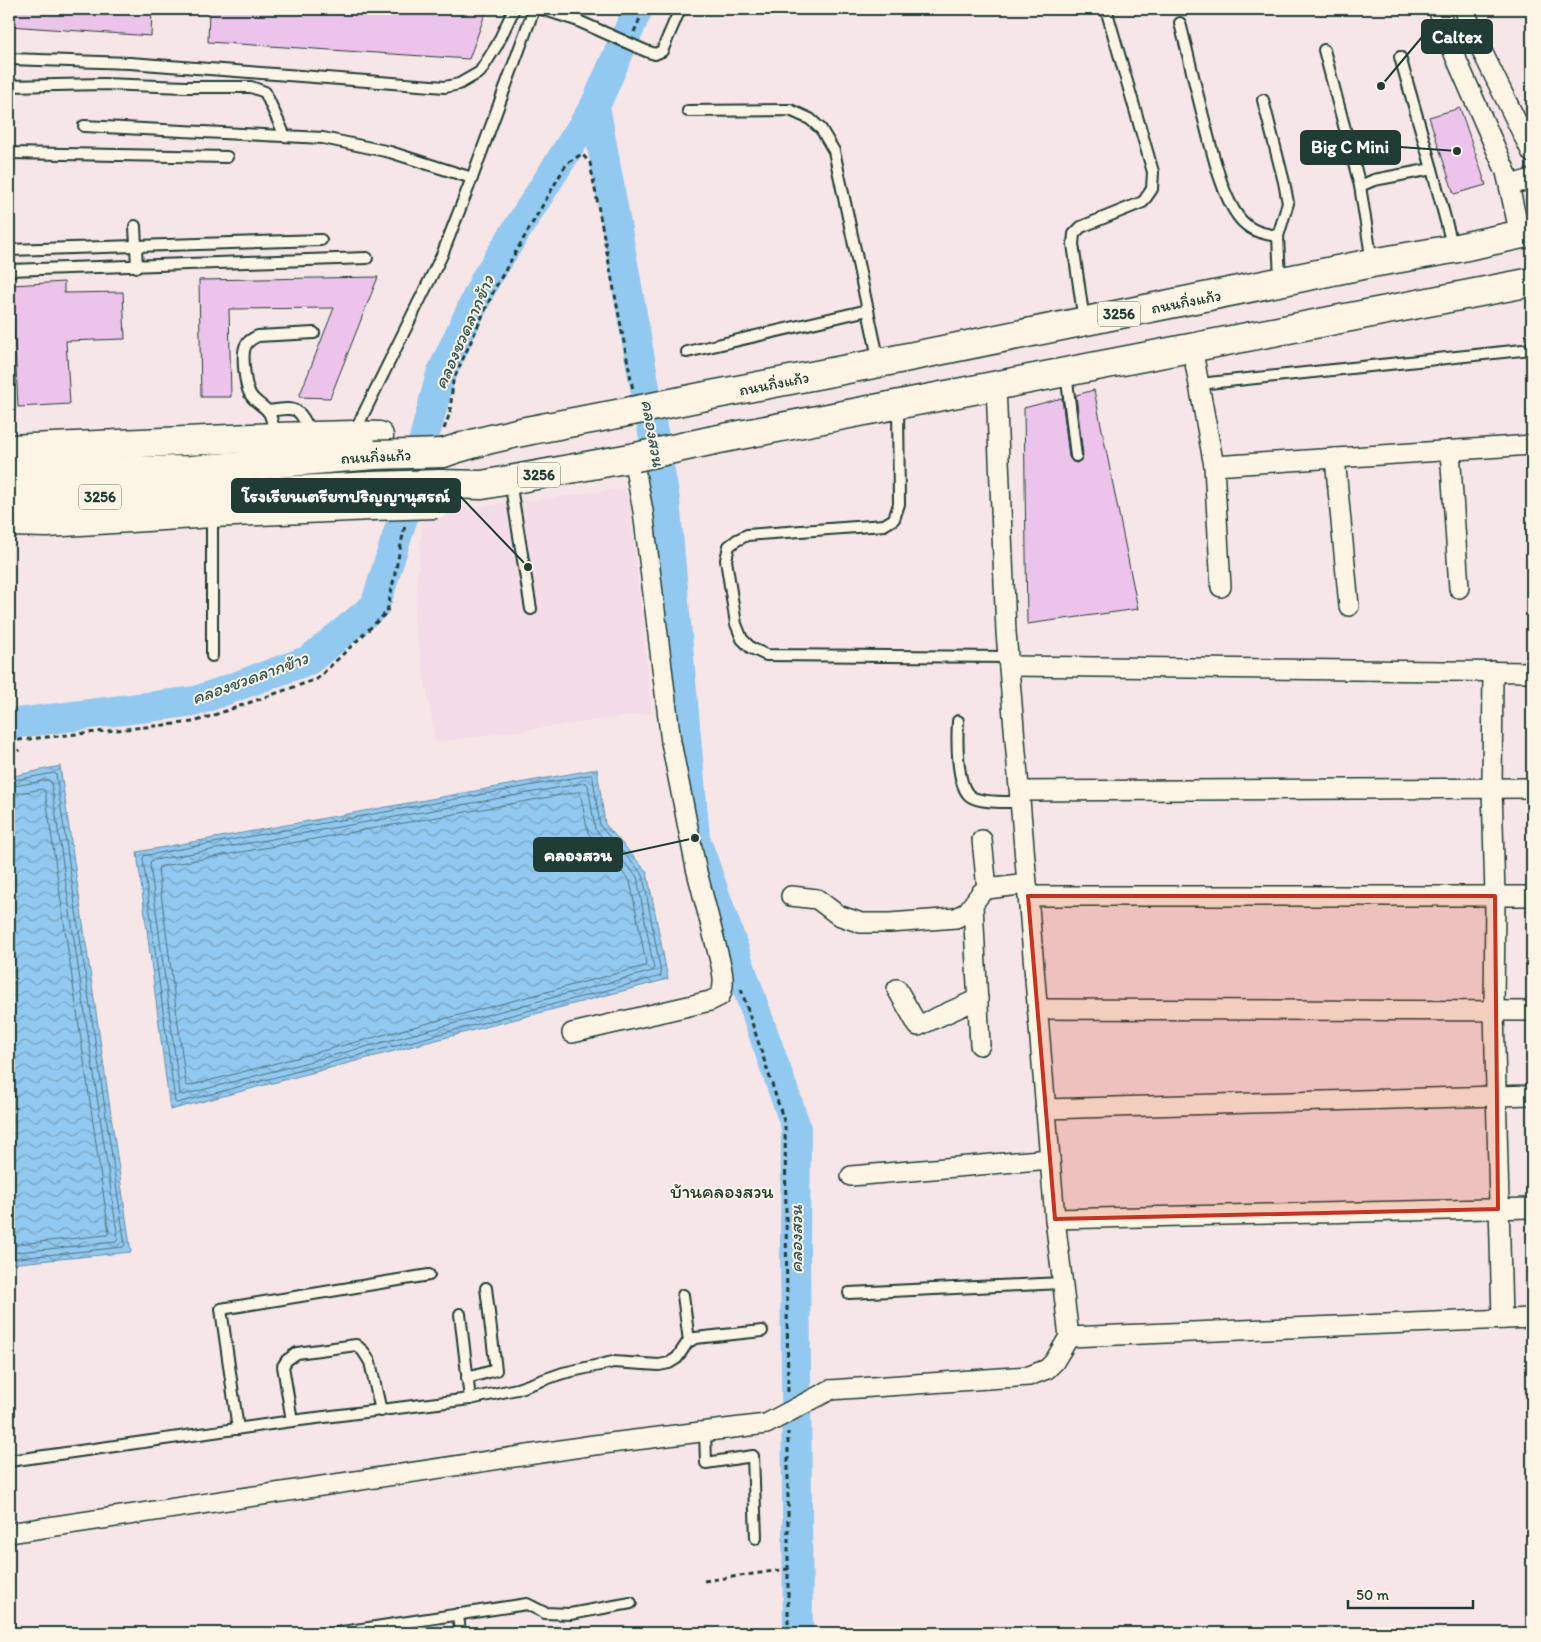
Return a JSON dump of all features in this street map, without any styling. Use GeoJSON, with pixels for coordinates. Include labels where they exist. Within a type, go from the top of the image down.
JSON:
{"type":"FeatureCollection","features":[{"type":"Feature","properties":{"kind":"main road","name":"ถนนกิ่งแก้ว"},"geometry":{"type":"LineString","coordinates":[[9,498],[191,483],[369,442],[449,442],[633,401],[706,396],[1084,322],[1372,262],[1454,249],[1526,234]]}},
{"type":"Feature","properties":{"kind":"main road","name":"ถนนกิ่งแก้ว"},"geometry":{"type":"LineString","coordinates":[[9,473],[191,483],[372,496],[439,494],[635,458],[714,440],[1532,282]]}},
{"type":"Feature","properties":{"kind":"main road"},"geometry":{"type":"LineString","coordinates":[[9,449],[312,436],[369,442]]}},
{"type":"Feature","properties":{"kind":"main road"},"geometry":{"type":"LineString","coordinates":[[9,522],[47,523],[212,513],[372,496]]}},
{"type":"Feature","properties":{"kind":"street"},"geometry":{"type":"LineString","coordinates":[[1438,9],[1455,56],[1506,172],[1526,234]]}},
{"type":"Feature","properties":{"kind":"street"},"geometry":{"type":"LineString","coordinates":[[1464,9],[1478,43],[1532,153]]}},
{"type":"Feature","properties":{"kind":"street"},"geometry":{"type":"LineString","coordinates":[[1455,56],[1478,43]]}},
{"type":"Feature","properties":{"kind":"street"},"geometry":{"type":"LineString","coordinates":[[1496,148],[1523,135]]}},
{"type":"Feature","properties":{"kind":"street"},"geometry":{"type":"LineString","coordinates":[[1510,185],[1532,179]]}},
{"type":"Feature","properties":{"kind":"street"},"geometry":{"type":"LineString","coordinates":[[1192,347],[1214,466],[1221,587]]}},
{"type":"Feature","properties":{"kind":"street"},"geometry":{"type":"LineString","coordinates":[[9,1533],[584,1446],[766,1424],[830,1390],[1029,1376],[1047,1368],[1054,1362],[1069,1337],[1054,1219],[1009,662],[996,385]]}},
{"type":"Feature","properties":{"kind":"street"},"geometry":{"type":"LineString","coordinates":[[1214,466],[1532,445]]}},
{"type":"Feature","properties":{"kind":"street"},"geometry":{"type":"LineString","coordinates":[[1450,450],[1459,588]]}},
{"type":"Feature","properties":{"kind":"street"},"geometry":{"type":"LineString","coordinates":[[572,1033],[710,1001],[720,996],[722,990],[722,971],[696,868],[671,742],[635,458]]}},
{"type":"Feature","properties":{"kind":"street"},"geometry":{"type":"LineString","coordinates":[[1335,458],[1350,606]]}},
{"type":"Feature","properties":{"kind":"street"},"geometry":{"type":"LineString","coordinates":[[1009,662],[1532,672]]}},
{"type":"Feature","properties":{"kind":"street"},"geometry":{"type":"LineString","coordinates":[[1493,671],[1492,788],[1495,896],[1495,1096],[1502,1319]]}},
{"type":"Feature","properties":{"kind":"street"},"geometry":{"type":"LineString","coordinates":[[1020,797],[1532,788]]}},
{"type":"Feature","properties":{"kind":"street"},"geometry":{"type":"LineString","coordinates":[[982,840],[987,888]]}},
{"type":"Feature","properties":{"kind":"street"},"geometry":{"type":"LineString","coordinates":[[791,896],[817,899],[838,914],[861,923],[890,923],[956,918],[967,912],[987,888],[1532,896]]}},
{"type":"Feature","properties":{"kind":"street"},"geometry":{"type":"LineString","coordinates":[[973,905],[980,1045]]}},
{"type":"Feature","properties":{"kind":"street"},"geometry":{"type":"LineString","coordinates":[[897,989],[918,1026],[978,999]]}},
{"type":"Feature","properties":{"kind":"street"},"geometry":{"type":"LineString","coordinates":[[1037,1008],[1532,1011]]}},
{"type":"Feature","properties":{"kind":"street"},"geometry":{"type":"LineString","coordinates":[[1046,1110],[1532,1095]]}},
{"type":"Feature","properties":{"kind":"street"},"geometry":{"type":"LineString","coordinates":[[851,1176],[1050,1159]]}},
{"type":"Feature","properties":{"kind":"street"},"geometry":{"type":"LineString","coordinates":[[1054,1219],[1532,1208]]}},
{"type":"Feature","properties":{"kind":"street"},"geometry":{"type":"LineString","coordinates":[[1069,1337],[1532,1318]]}},
{"type":"Feature","properties":{"kind":"lane"},"geometry":{"type":"LineString","coordinates":[[9,59],[130,62],[444,87],[459,84],[480,72],[497,45],[514,9]]}},
{"type":"Feature","properties":{"kind":"lane"},"geometry":{"type":"LineString","coordinates":[[369,442],[472,178],[534,9]]}},
{"type":"Feature","properties":{"kind":"lane"},"geometry":{"type":"LineString","coordinates":[[542,9],[576,20],[655,54],[662,51],[680,9]]}},
{"type":"Feature","properties":{"kind":"lane"},"geometry":{"type":"LineString","coordinates":[[1084,322],[1073,244],[1074,234],[1081,227],[1143,202],[1152,189],[1153,172],[1106,9]]}},
{"type":"Feature","properties":{"kind":"lane"},"geometry":{"type":"LineString","coordinates":[[1180,24],[1214,157],[1230,205],[1249,228],[1263,234],[1278,236]]}},
{"type":"Feature","properties":{"kind":"lane"},"geometry":{"type":"LineString","coordinates":[[1324,50],[1360,186],[1372,262]]}},
{"type":"Feature","properties":{"kind":"lane"},"geometry":{"type":"LineString","coordinates":[[1400,57],[1454,249]]}},
{"type":"Feature","properties":{"kind":"lane"},"geometry":{"type":"LineString","coordinates":[[9,86],[103,84],[186,88],[251,87],[265,92],[285,136]]}},
{"type":"Feature","properties":{"kind":"lane"},"geometry":{"type":"LineString","coordinates":[[1263,100],[1288,203],[1278,236],[1280,282]]}},
{"type":"Feature","properties":{"kind":"lane"},"geometry":{"type":"LineString","coordinates":[[688,111],[790,110],[810,119],[821,129],[834,151],[880,363]]}},
{"type":"Feature","properties":{"kind":"lane"},"geometry":{"type":"LineString","coordinates":[[84,126],[323,138],[390,152],[472,178]]}},
{"type":"Feature","properties":{"kind":"lane"},"geometry":{"type":"LineString","coordinates":[[9,153],[228,157]]}},
{"type":"Feature","properties":{"kind":"lane"},"geometry":{"type":"LineString","coordinates":[[1360,186],[1374,180],[1432,168]]}},
{"type":"Feature","properties":{"kind":"lane"},"geometry":{"type":"LineString","coordinates":[[135,226],[137,267]]}},
{"type":"Feature","properties":{"kind":"lane"},"geometry":{"type":"LineString","coordinates":[[9,250],[321,240]]}},
{"type":"Feature","properties":{"kind":"lane"},"geometry":{"type":"LineString","coordinates":[[9,270],[367,258]]}},
{"type":"Feature","properties":{"kind":"lane"},"geometry":{"type":"LineString","coordinates":[[688,352],[868,310]]}},
{"type":"Feature","properties":{"kind":"lane"},"geometry":{"type":"LineString","coordinates":[[275,437],[272,419],[268,411],[254,400],[249,393],[244,351],[246,344],[252,338],[258,336],[314,332]]}},
{"type":"Feature","properties":{"kind":"lane"},"geometry":{"type":"LineString","coordinates":[[1199,384],[1532,348]]}},
{"type":"Feature","properties":{"kind":"lane"},"geometry":{"type":"LineString","coordinates":[[1066,372],[1076,456]]}},
{"type":"Feature","properties":{"kind":"lane"},"geometry":{"type":"LineString","coordinates":[[898,404],[900,504],[894,518],[884,525],[747,535],[730,546],[726,560],[736,624],[742,639],[751,648],[766,655],[1009,662]]}},
{"type":"Feature","properties":{"kind":"lane"},"geometry":{"type":"LineString","coordinates":[[268,411],[291,408],[298,411],[304,417],[312,436]]}},
{"type":"Feature","properties":{"kind":"lane"},"geometry":{"type":"LineString","coordinates":[[510,480],[531,608]]}},
{"type":"Feature","properties":{"kind":"lane"},"geometry":{"type":"LineString","coordinates":[[212,513],[212,656]]}},
{"type":"Feature","properties":{"kind":"lane"},"geometry":{"type":"LineString","coordinates":[[958,721],[957,745],[962,784],[971,797],[980,800],[1020,797]]}},
{"type":"Feature","properties":{"kind":"lane"},"geometry":{"type":"LineString","coordinates":[[238,1429],[221,1309],[430,1275]]}},
{"type":"Feature","properties":{"kind":"lane"},"geometry":{"type":"LineString","coordinates":[[849,1293],[1062,1284]]}},
{"type":"Feature","properties":{"kind":"lane"},"geometry":{"type":"LineString","coordinates":[[467,1378],[496,1370],[486,1288]]}},
{"type":"Feature","properties":{"kind":"lane"},"geometry":{"type":"LineString","coordinates":[[683,1296],[689,1341]]}},
{"type":"Feature","properties":{"kind":"lane"},"geometry":{"type":"LineString","coordinates":[[460,1314],[470,1399]]}},
{"type":"Feature","properties":{"kind":"lane"},"geometry":{"type":"LineString","coordinates":[[9,1461],[292,1421],[470,1399],[517,1389],[563,1373],[613,1362],[669,1363],[677,1358],[684,1345],[695,1338],[762,1331]]}},
{"type":"Feature","properties":{"kind":"lane"},"geometry":{"type":"LineString","coordinates":[[292,1421],[283,1366],[287,1360],[297,1353],[356,1345],[368,1356],[382,1411]]}},
{"type":"Feature","properties":{"kind":"lane"},"geometry":{"type":"LineString","coordinates":[[705,1432],[706,1464],[753,1456],[756,1538]]}},
{"type":"Feature","properties":{"kind":"lane"},"geometry":{"type":"LineString","coordinates":[[336,1633],[527,1604],[545,1613],[570,1614],[631,1603]]}},
{"type":"Feature","properties":{"kind":"lane"},"geometry":{"type":"LineString","coordinates":[[458,1614],[460,1633]]}},
{"type":"Feature","properties":{"kind":"path"},"geometry":{"type":"LineString","coordinates":[[628,43],[644,9]]}},
{"type":"Feature","properties":{"kind":"path"},"geometry":{"type":"LineString","coordinates":[[449,442],[453,381],[495,288],[567,163],[582,154],[590,163],[633,401]]}},
{"type":"Feature","properties":{"kind":"path"},"geometry":{"type":"LineString","coordinates":[[9,742],[194,722],[317,679],[387,612],[406,518]]}},
{"type":"Feature","properties":{"kind":"path"},"geometry":{"type":"LineString","coordinates":[[9,753],[20,750]]}},
{"type":"Feature","properties":{"kind":"path"},"geometry":{"type":"LineString","coordinates":[[739,983],[785,1124],[788,1401]]}},
{"type":"Feature","properties":{"kind":"path"},"geometry":{"type":"LineString","coordinates":[[788,1431],[788,1633]]}},
{"type":"Feature","properties":{"kind":"path"},"geometry":{"type":"LineString","coordinates":[[704,1581],[788,1569]]}},
{"type":"Feature","properties":{"kind":"highlighted area"},"geometry":{"type":"Polygon","coordinates":[[[1028,896],[1495,896],[1498,1209],[1055,1219],[1028,896]]]}},
{"type":"Feature","properties":{"kind":"shaded area"},"geometry":{"type":"Polygon","coordinates":[[[628,488],[652,713],[436,742],[414,620],[423,514],[628,488]]]}},
{"type":"Feature","properties":{"kind":"water"},"geometry":{"type":"Polygon","coordinates":[[[60,766],[131,1252],[9,1264],[9,777],[60,766]]]}},
{"type":"Feature","properties":{"kind":"water"},"geometry":{"type":"Polygon","coordinates":[[[597,769],[605,824],[647,872],[668,979],[170,1110],[137,852],[597,769]]]}},
{"type":"Feature","properties":{"kind":"building"},"geometry":{"type":"Polygon","coordinates":[[[9,9],[152,9],[151,36],[9,26],[9,9]]]}},
{"type":"Feature","properties":{"kind":"building"},"geometry":{"type":"Polygon","coordinates":[[[209,9],[487,9],[469,59],[208,42],[209,9]]]}},
{"type":"Feature","properties":{"kind":"building"},"geometry":{"type":"Polygon","coordinates":[[[1460,108],[1486,185],[1454,194],[1429,117],[1460,108]]]}},
{"type":"Feature","properties":{"kind":"building"},"geometry":{"type":"Polygon","coordinates":[[[378,277],[330,398],[299,397],[334,308],[229,309],[231,397],[201,397],[199,280],[378,277]]]}},
{"type":"Feature","properties":{"kind":"building"},"geometry":{"type":"Polygon","coordinates":[[[64,282],[64,293],[123,292],[125,339],[66,341],[70,404],[18,407],[12,285],[64,282]]]}},
{"type":"Feature","properties":{"kind":"building"},"geometry":{"type":"Polygon","coordinates":[[[1094,390],[1138,609],[1027,624],[1024,408],[1062,398],[1069,457],[1073,462],[1077,463],[1082,459],[1083,455],[1076,395],[1094,390]]]}},
{"type":"Feature","properties":{"kind":"waterway","name":"คลองชวดลากข้าว"},"geometry":{"type":"LineString","coordinates":[[9,724],[196,701],[309,660],[375,606],[405,511],[441,374],[485,280],[595,106],[638,9]]}},
{"type":"Feature","properties":{"kind":"waterway","name":"คลองสวน"},"geometry":{"type":"LineString","coordinates":[[595,106],[665,500],[695,838],[796,1127],[798,1633]]}},
{"type":"Feature","properties":{"kind":"place","name":"Caltex"},"geometry":{"type":"Point","coordinates":[1381,86]}},
{"type":"Feature","properties":{"kind":"place","name":"Big C Mini"},"geometry":{"type":"Point","coordinates":[1457,151]}},
{"type":"Feature","properties":{"kind":"place","name":"โรงเรียนเตรียทปริญญานุสรณ์"},"geometry":{"type":"Point","coordinates":[528,567]}},
{"type":"Feature","properties":{"kind":"place","name":"คลองสวน"},"geometry":{"type":"Point","coordinates":[695,838]}},
{"type":"Feature","properties":{"kind":"district","name":"บ้านคลองสวน"},"geometry":{"type":"Point","coordinates":[722,1191]}}]}
